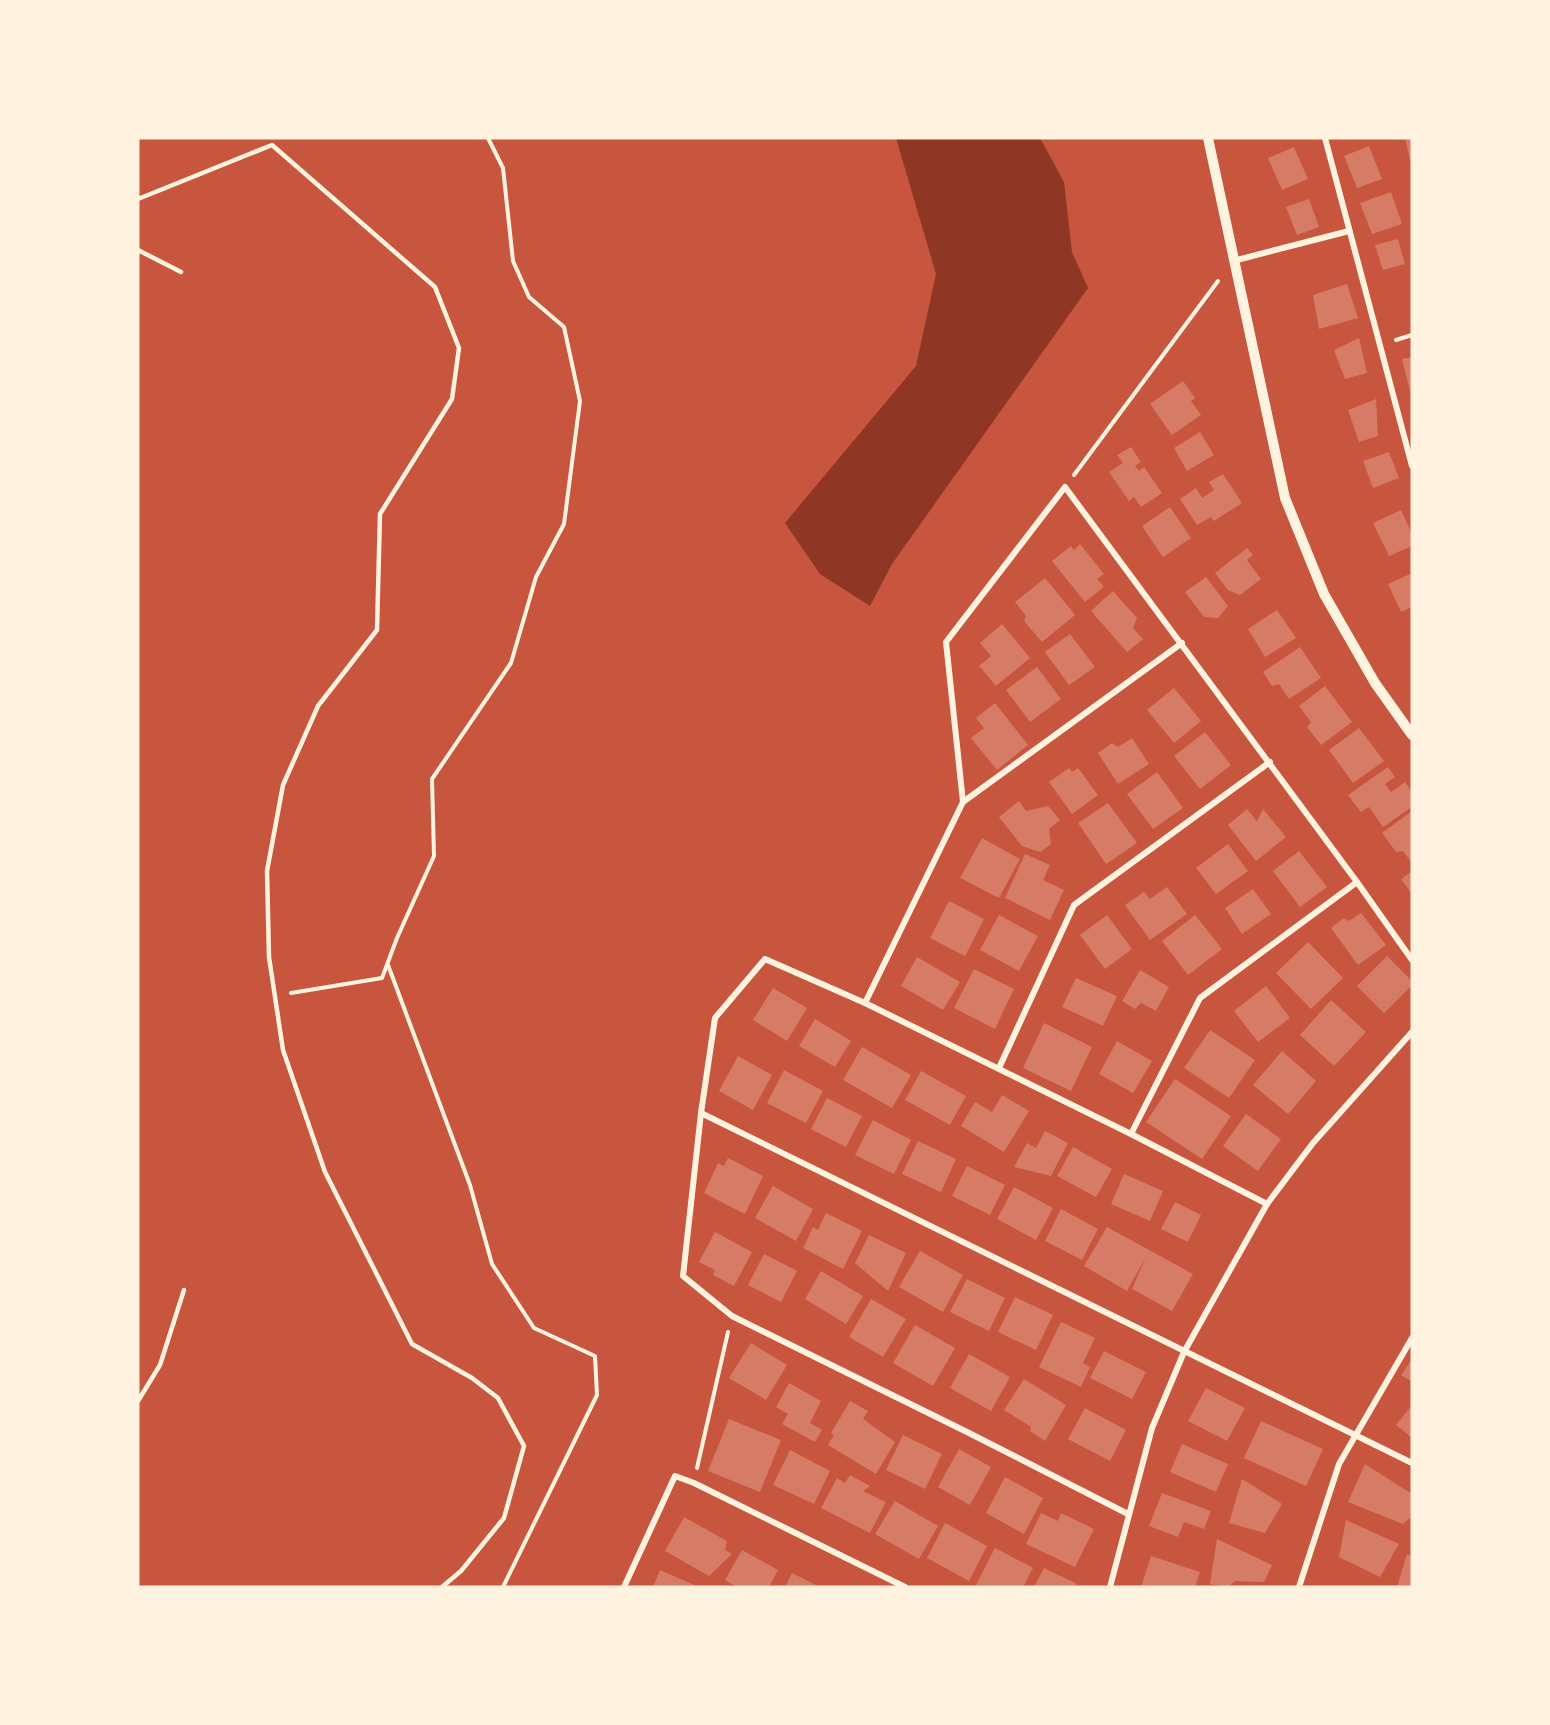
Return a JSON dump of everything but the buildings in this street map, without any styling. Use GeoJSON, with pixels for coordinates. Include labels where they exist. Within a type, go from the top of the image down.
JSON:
{"type":"FeatureCollection","features":[{"type":"Feature","properties":{"kind":"street"},"geometry":{"type":"LineString","coordinates":[[1208,138],[1285,498],[1324,594],[1374,683],[1411,733]]}},
{"type":"Feature","properties":{"kind":"street"},"geometry":{"type":"LineString","coordinates":[[1325,138],[1412,466]]}},
{"type":"Feature","properties":{"kind":"street"},"geometry":{"type":"LineString","coordinates":[[1233,261],[1349,231]]}},
{"type":"Feature","properties":{"kind":"street"},"geometry":{"type":"LineString","coordinates":[[963,802],[946,642],[1065,488],[1270,762],[1412,960]]}},
{"type":"Feature","properties":{"kind":"street"},"geometry":{"type":"LineString","coordinates":[[865,1003],[963,802],[1182,643]]}},
{"type":"Feature","properties":{"kind":"street"},"geometry":{"type":"LineString","coordinates":[[999,1068],[1074,905],[1270,762]]}},
{"type":"Feature","properties":{"kind":"street"},"geometry":{"type":"LineString","coordinates":[[1131,1134],[1200,998],[1357,882]]}},
{"type":"Feature","properties":{"kind":"street"},"geometry":{"type":"LineString","coordinates":[[1128,1514],[967,1431],[732,1316],[683,1276],[701,1113],[715,1018],[765,959],[865,1003],[999,1068],[1267,1204]]}},
{"type":"Feature","properties":{"kind":"street"},"geometry":{"type":"LineString","coordinates":[[1110,1587],[1152,1428],[1184,1352],[1267,1204],[1313,1143],[1411,1034]]}},
{"type":"Feature","properties":{"kind":"street"},"geometry":{"type":"LineString","coordinates":[[701,1113],[1412,1463]]}},
{"type":"Feature","properties":{"kind":"street"},"geometry":{"type":"LineString","coordinates":[[1299,1587],[1339,1464],[1412,1338]]}},
{"type":"Feature","properties":{"kind":"street"},"geometry":{"type":"LineString","coordinates":[[624,1587],[675,1476],[694,1483],[905,1587]]}},
{"type":"Feature","properties":{"kind":"lane"},"geometry":{"type":"LineString","coordinates":[[138,199],[272,145],[435,287],[459,348],[452,399],[380,514],[377,630],[318,706],[283,784],[267,871],[269,957],[283,1050],[325,1172],[412,1344],[472,1378],[498,1398],[524,1446],[504,1518],[461,1571],[442,1587]]}},
{"type":"Feature","properties":{"kind":"lane"},"geometry":{"type":"LineString","coordinates":[[138,250],[181,272]]}},
{"type":"Feature","properties":{"kind":"lane"},"geometry":{"type":"LineString","coordinates":[[138,1401],[160,1365],[184,1290]]}},
{"type":"Feature","properties":{"kind":"path"},"geometry":{"type":"LineString","coordinates":[[275,995],[382,978],[434,856],[432,779],[511,663],[537,577],[564,524],[580,401],[564,327],[529,297],[513,261],[503,168],[488,138]]}},
{"type":"Feature","properties":{"kind":"path"},"geometry":{"type":"LineString","coordinates":[[1065,488],[1233,261]]}},
{"type":"Feature","properties":{"kind":"path"},"geometry":{"type":"LineString","coordinates":[[387,964],[470,1185],[492,1264],[534,1328],[594,1356],[597,1395],[503,1587]]}},
{"type":"Feature","properties":{"kind":"path"},"geometry":{"type":"LineString","coordinates":[[694,1483],[732,1316]]}},
{"type":"Feature","properties":{"kind":"shaded area"},"geometry":{"type":"Polygon","coordinates":[[[896,138],[1040,138],[1064,182],[1072,252],[1088,288],[892,564],[870,606],[820,574],[785,523],[916,366],[936,274],[896,138]]]}}]}
